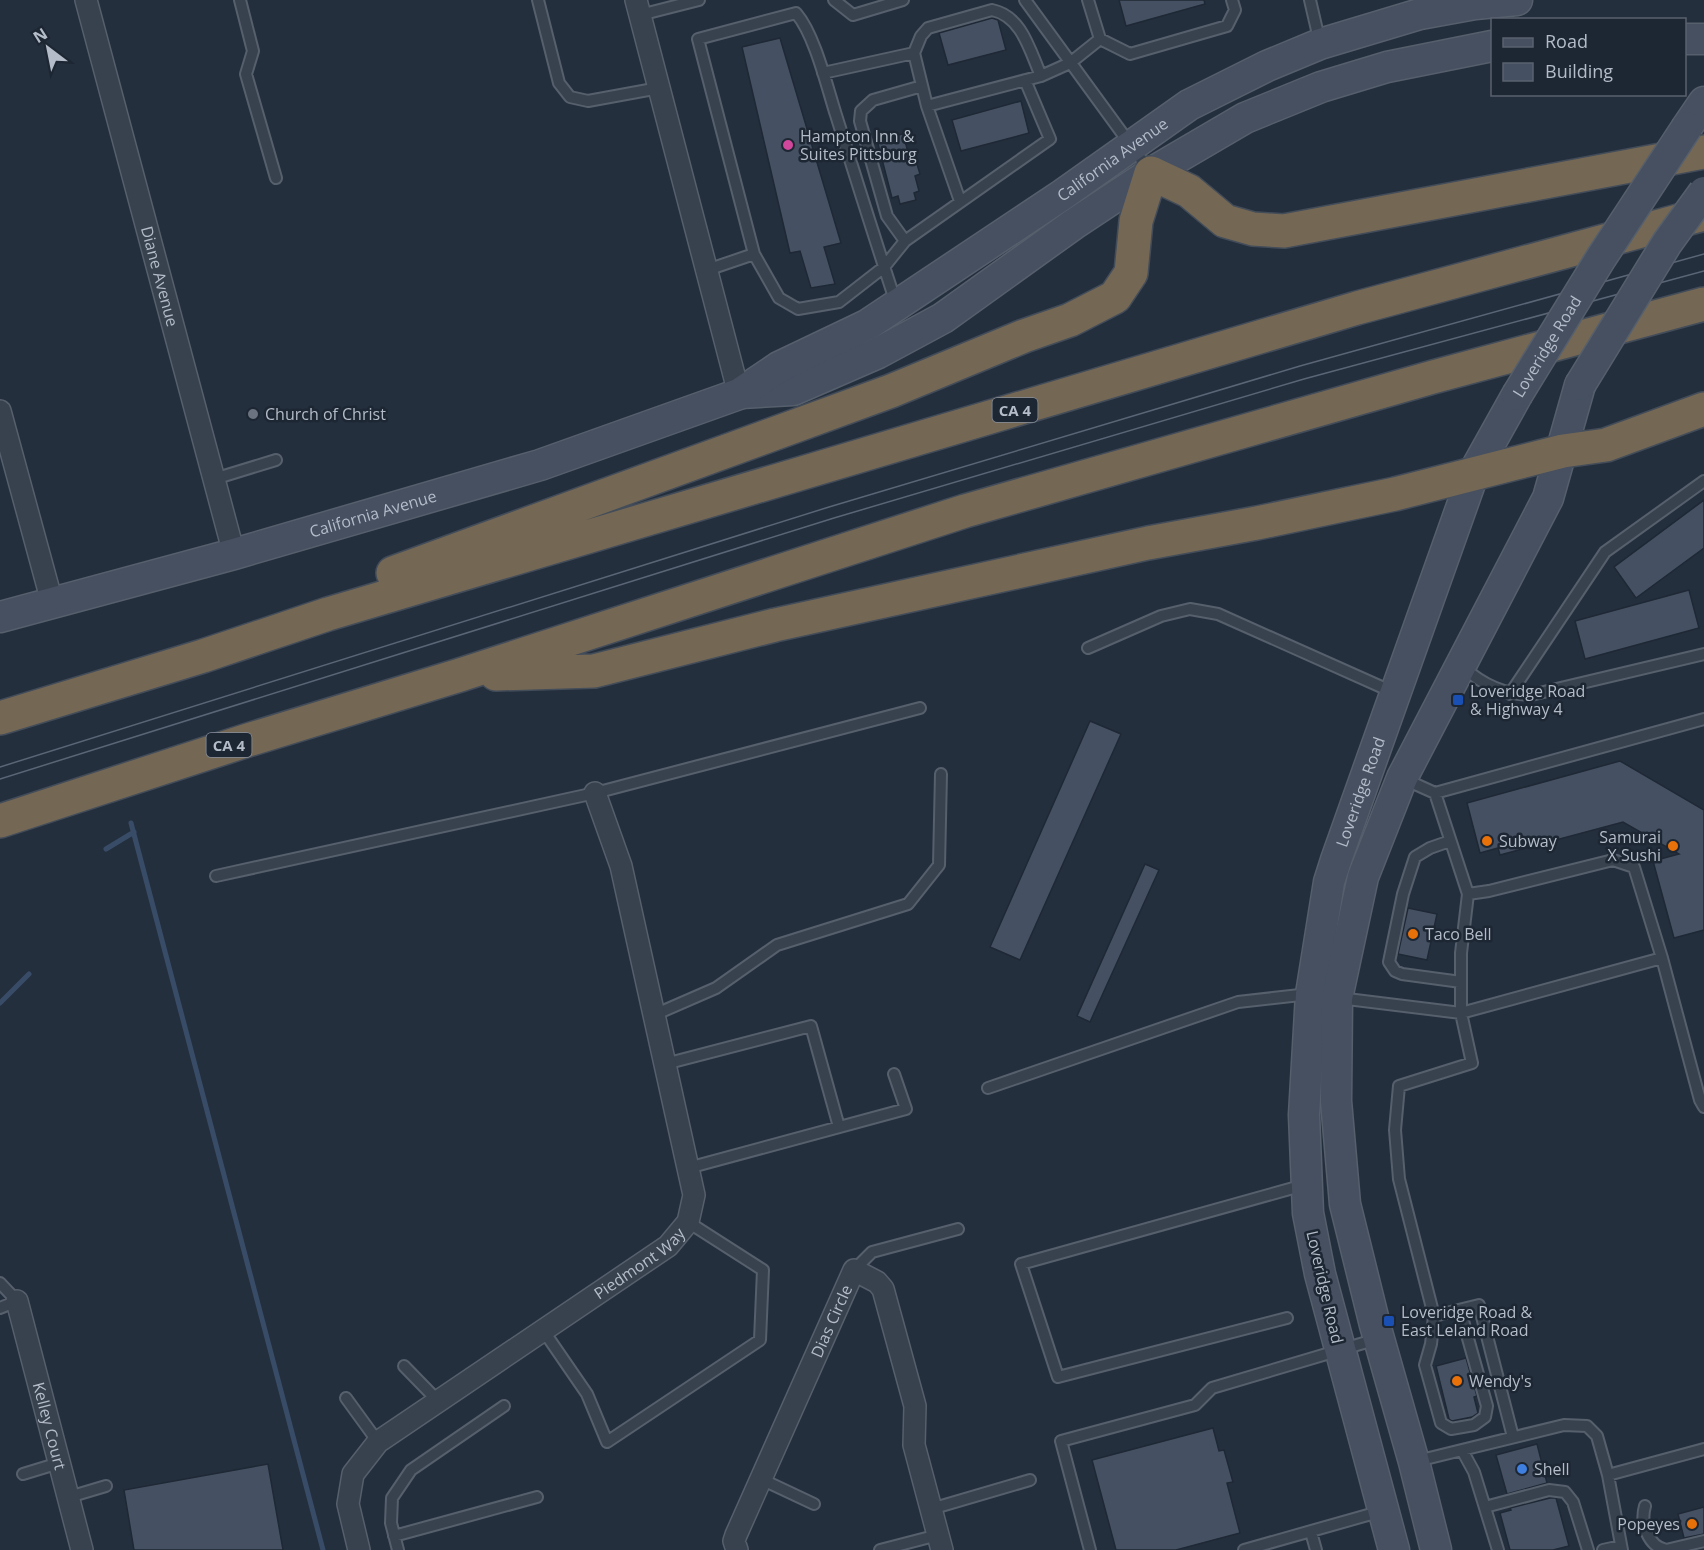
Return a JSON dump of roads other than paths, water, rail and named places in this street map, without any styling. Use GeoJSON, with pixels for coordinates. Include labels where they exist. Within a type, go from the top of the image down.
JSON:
{"type":"FeatureCollection","features":[{"type":"Feature","properties":{"kind":"highway"},"geometry":{"type":"LineString","coordinates":[[328,614],[370,582],[891,391],[1024,336],[1070,320],[1115,297],[1131,273],[1136,221],[1150,173],[1189,191],[1225,221],[1253,229],[1284,231],[1695,139]]}},
{"type":"Feature","properties":{"kind":"highway","name":"CA 4"},"geometry":{"type":"LineString","coordinates":[[0,718],[203,656],[328,614],[1346,312],[1704,214]]}},
{"type":"Feature","properties":{"kind":"highway","name":"CA 4"},"geometry":{"type":"LineString","coordinates":[[0,821],[965,511],[1422,380],[1704,304]]}},
{"type":"Feature","properties":{"kind":"highway"},"geometry":{"type":"LineString","coordinates":[[460,675],[594,671],[775,625],[1148,543],[1395,494],[1563,450],[1606,445],[1704,409]]}},
{"type":"Feature","properties":{"kind":"main road","name":"California Avenue"},"geometry":{"type":"LineString","coordinates":[[0,617],[234,554],[540,465],[739,394],[779,367],[867,325],[897,306],[1062,195],[1189,105],[1267,66],[1320,44],[1420,14],[1474,4],[1517,0]]}},
{"type":"Feature","properties":{"kind":"main road"},"geometry":{"type":"LineString","coordinates":[[1686,39],[1704,39]]}},
{"type":"Feature","properties":{"kind":"main road","name":"California Avenue"},"geometry":{"type":"LineString","coordinates":[[739,394],[793,390],[887,348],[943,318],[1074,224],[1150,173],[1245,118],[1322,87],[1387,67],[1491,46]]}},
{"type":"Feature","properties":{"kind":"main road","name":"Loveridge Road"},"geometry":{"type":"LineString","coordinates":[[1394,1550],[1320,1274],[1310,1223],[1304,1115],[1324,996],[1329,882],[1474,472],[1517,395],[1601,258],[1695,139],[1704,102]]}},
{"type":"Feature","properties":{"kind":"main road","name":"Loveridge Road"},"geometry":{"type":"LineString","coordinates":[[1436,1550],[1345,1204],[1324,996],[1363,877],[1402,778],[1548,498],[1580,385],[1667,243],[1704,192]]}},
{"type":"Feature","properties":{"kind":"street","name":"Diane Avenue"},"geometry":{"type":"LineString","coordinates":[[86,0],[234,554]]}},
{"type":"Feature","properties":{"kind":"street"},"geometry":{"type":"LineString","coordinates":[[638,8],[739,394]]}},
{"type":"Feature","properties":{"kind":"street"},"geometry":{"type":"LineString","coordinates":[[0,411],[52,602]]}},
{"type":"Feature","properties":{"kind":"street","name":"Piedmont Way"},"geometry":{"type":"LineString","coordinates":[[359,1550],[348,1504],[353,1474],[378,1442],[668,1246],[688,1222],[694,1195],[621,866],[595,793]]}},
{"type":"Feature","properties":{"kind":"street","name":"Dias Circle"},"geometry":{"type":"LineString","coordinates":[[737,1550],[734,1541],[736,1534],[854,1270],[877,1282],[883,1289],[915,1406],[914,1445],[940,1543]]}},
{"type":"Feature","properties":{"kind":"street","name":"Kelley Court"},"geometry":{"type":"LineString","coordinates":[[8,1304],[59,1463],[82,1550]]}},
{"type":"Feature","properties":{"kind":"lane"},"geometry":{"type":"LineString","coordinates":[[240,0],[253,51],[246,74],[276,178]]}},
{"type":"Feature","properties":{"kind":"lane"},"geometry":{"type":"LineString","coordinates":[[537,0],[559,83],[570,97],[588,101],[659,88]]}},
{"type":"Feature","properties":{"kind":"lane"},"geometry":{"type":"LineString","coordinates":[[638,8],[699,0]]}},
{"type":"Feature","properties":{"kind":"lane"},"geometry":{"type":"LineString","coordinates":[[834,0],[853,15],[903,0]]}},
{"type":"Feature","properties":{"kind":"lane"},"geometry":{"type":"LineString","coordinates":[[1025,0],[1150,173]]}},
{"type":"Feature","properties":{"kind":"lane"},"geometry":{"type":"LineString","coordinates":[[1088,0],[1100,39],[1130,54],[1227,26],[1235,10],[1232,0]]}},
{"type":"Feature","properties":{"kind":"lane"},"geometry":{"type":"LineString","coordinates":[[1310,0],[1320,44]]}},
{"type":"Feature","properties":{"kind":"lane"},"geometry":{"type":"LineString","coordinates":[[960,201],[927,106],[914,53],[921,36],[928,28],[992,10],[1003,12],[1019,27],[1041,75]]}},
{"type":"Feature","properties":{"kind":"lane"},"geometry":{"type":"LineString","coordinates":[[897,306],[884,267],[823,73],[803,22],[796,13],[698,39],[754,254],[779,297],[798,309],[839,302],[884,267],[905,241],[1050,139],[1025,80]]}},
{"type":"Feature","properties":{"kind":"lane"},"geometry":{"type":"LineString","coordinates":[[927,106],[1041,75],[1070,63],[1100,39]]}},
{"type":"Feature","properties":{"kind":"lane"},"geometry":{"type":"LineString","coordinates":[[823,73],[914,53]]}},
{"type":"Feature","properties":{"kind":"lane"},"geometry":{"type":"LineString","coordinates":[[905,241],[887,216],[860,122],[861,111],[873,100],[922,86]]}},
{"type":"Feature","properties":{"kind":"lane"},"geometry":{"type":"LineString","coordinates":[[707,270],[754,254]]}},
{"type":"Feature","properties":{"kind":"lane"},"geometry":{"type":"LineString","coordinates":[[214,479],[276,460]]}},
{"type":"Feature","properties":{"kind":"lane"},"geometry":{"type":"LineString","coordinates":[[1510,694],[1605,552],[1704,481]]}},
{"type":"Feature","properties":{"kind":"lane"},"geometry":{"type":"LineString","coordinates":[[1088,648],[1161,616],[1190,609],[1218,614],[1395,693]]}},
{"type":"Feature","properties":{"kind":"lane"},"geometry":{"type":"LineString","coordinates":[[1460,665],[1475,678],[1510,694],[1532,696],[1704,654]]}},
{"type":"Feature","properties":{"kind":"lane"},"geometry":{"type":"LineString","coordinates":[[216,876],[595,793],[920,708]]}},
{"type":"Feature","properties":{"kind":"lane"},"geometry":{"type":"LineString","coordinates":[[1402,778],[1435,793],[1704,719]]}},
{"type":"Feature","properties":{"kind":"lane"},"geometry":{"type":"LineString","coordinates":[[654,1015],[716,988],[777,945],[908,904],[939,865],[941,774]]}},
{"type":"Feature","properties":{"kind":"lane"},"geometry":{"type":"LineString","coordinates":[[1435,793],[1468,894],[1461,952],[1461,1013],[1472,1063],[1399,1086],[1395,1130],[1400,1179],[1434,1316],[1431,1344],[1425,1365],[1439,1418],[1446,1427],[1451,1429],[1480,1422],[1485,1417],[1487,1406],[1460,1310]]}},
{"type":"Feature","properties":{"kind":"lane"},"geometry":{"type":"LineString","coordinates":[[1450,840],[1420,853],[1414,860],[1403,894],[1389,962],[1395,971],[1402,974],[1461,982]]}},
{"type":"Feature","properties":{"kind":"lane"},"geometry":{"type":"LineString","coordinates":[[1468,894],[1489,891],[1613,860],[1634,867],[1662,958],[1700,1100],[1704,1107]]}},
{"type":"Feature","properties":{"kind":"lane"},"geometry":{"type":"LineString","coordinates":[[988,1088],[1238,1002],[1324,996],[1461,1013],[1662,958]]}},
{"type":"Feature","properties":{"kind":"lane"},"geometry":{"type":"LineString","coordinates":[[665,1064],[811,1026],[839,1127]]}},
{"type":"Feature","properties":{"kind":"lane"},"geometry":{"type":"LineString","coordinates":[[688,1168],[906,1109],[894,1074]]}},
{"type":"Feature","properties":{"kind":"lane"},"geometry":{"type":"LineString","coordinates":[[1287,1318],[1058,1377],[1021,1264],[1307,1184]]}},
{"type":"Feature","properties":{"kind":"lane"},"geometry":{"type":"LineString","coordinates":[[543,1330],[587,1394],[607,1442],[760,1340],[763,1270],[688,1222]]}},
{"type":"Feature","properties":{"kind":"lane"},"geometry":{"type":"LineString","coordinates":[[854,1270],[872,1252],[958,1229]]}},
{"type":"Feature","properties":{"kind":"lane"},"geometry":{"type":"LineString","coordinates":[[0,1283],[8,1304]]}},
{"type":"Feature","properties":{"kind":"lane"},"geometry":{"type":"LineString","coordinates":[[1434,1316],[1479,1305],[1513,1437]]}},
{"type":"Feature","properties":{"kind":"lane"},"geometry":{"type":"LineString","coordinates":[[1090,1550],[1061,1441],[1195,1405],[1212,1388],[1379,1339]]}},
{"type":"Feature","properties":{"kind":"lane"},"geometry":{"type":"LineString","coordinates":[[404,1366],[438,1401]]}},
{"type":"Feature","properties":{"kind":"lane"},"geometry":{"type":"LineString","coordinates":[[346,1398],[378,1442]]}},
{"type":"Feature","properties":{"kind":"lane"},"geometry":{"type":"LineString","coordinates":[[398,1550],[391,1523],[393,1497],[411,1470],[504,1406]]}},
{"type":"Feature","properties":{"kind":"lane"},"geometry":{"type":"LineString","coordinates":[[1414,1462],[1564,1425],[1587,1426],[1597,1436],[1608,1475],[1622,1548],[1603,1550]]}},
{"type":"Feature","properties":{"kind":"lane"},"geometry":{"type":"LineString","coordinates":[[1608,1475],[1704,1449]]}},
{"type":"Feature","properties":{"kind":"lane"},"geometry":{"type":"LineString","coordinates":[[1462,1450],[1474,1472],[1498,1550]]}},
{"type":"Feature","properties":{"kind":"lane"},"geometry":{"type":"LineString","coordinates":[[22,1474],[59,1463]]}},
{"type":"Feature","properties":{"kind":"lane"},"geometry":{"type":"LineString","coordinates":[[761,1479],[814,1504]]}},
{"type":"Feature","properties":{"kind":"lane"},"geometry":{"type":"LineString","coordinates":[[931,1509],[1030,1480]]}},
{"type":"Feature","properties":{"kind":"lane"},"geometry":{"type":"LineString","coordinates":[[69,1497],[106,1486]]}},
{"type":"Feature","properties":{"kind":"lane"},"geometry":{"type":"LineString","coordinates":[[1485,1507],[1549,1490],[1565,1492],[1573,1502],[1588,1550]]}},
{"type":"Feature","properties":{"kind":"lane"},"geometry":{"type":"LineString","coordinates":[[394,1536],[537,1497]]}},
{"type":"Feature","properties":{"kind":"lane"},"geometry":{"type":"LineString","coordinates":[[1645,1506],[1643,1515],[1650,1539],[1656,1547],[1666,1550],[1704,1541]]}},
{"type":"Feature","properties":{"kind":"lane"},"geometry":{"type":"LineString","coordinates":[[1244,1550],[1383,1511]]}},
{"type":"Feature","properties":{"kind":"lane"},"geometry":{"type":"LineString","coordinates":[[1311,1532],[1316,1550]]}},
{"type":"Feature","properties":{"kind":"lane"},"geometry":{"type":"LineString","coordinates":[[880,1550],[940,1543]]}},
{"type":"Feature","properties":{"kind":"waterway"},"geometry":{"type":"LineString","coordinates":[[131,823],[323,1550]]}},
{"type":"Feature","properties":{"kind":"waterway"},"geometry":{"type":"LineString","coordinates":[[106,849],[134,832]]}},
{"type":"Feature","properties":{"kind":"waterway"},"geometry":{"type":"LineString","coordinates":[[0,1003],[29,974]]}},
{"type":"Feature","properties":{"kind":"tram line"},"geometry":{"type":"LineString","coordinates":[[0,767],[829,507],[1300,366],[1704,254]]}},
{"type":"Feature","properties":{"kind":"tram line"},"geometry":{"type":"LineString","coordinates":[[0,779],[834,518],[1304,379],[1704,271]]}},
{"type":"Feature","properties":{"kind":"place","name":"Hampton Inn & Suites Pittsburg"},"geometry":{"type":"Point","coordinates":[788,145]}},
{"type":"Feature","properties":{"kind":"place","name":"Church of Christ"},"geometry":{"type":"Point","coordinates":[253,414]}},
{"type":"Feature","properties":{"kind":"place","name":"Loveridge Road & Highway 4"},"geometry":{"type":"Point","coordinates":[1458,700]}},
{"type":"Feature","properties":{"kind":"place","name":"Subway"},"geometry":{"type":"Point","coordinates":[1487,841]}},
{"type":"Feature","properties":{"kind":"place","name":"Samurai X Sushi"},"geometry":{"type":"Point","coordinates":[1673,846]}},
{"type":"Feature","properties":{"kind":"place","name":"Taco Bell"},"geometry":{"type":"Point","coordinates":[1413,934]}},
{"type":"Feature","properties":{"kind":"place","name":"Loveridge Road & East Leland Road"},"geometry":{"type":"Point","coordinates":[1389,1321]}},
{"type":"Feature","properties":{"kind":"place","name":"Wendy's"},"geometry":{"type":"Point","coordinates":[1457,1381]}},
{"type":"Feature","properties":{"kind":"place","name":"Shell"},"geometry":{"type":"Point","coordinates":[1522,1469]}},
{"type":"Feature","properties":{"kind":"place","name":"Popeyes"},"geometry":{"type":"Point","coordinates":[1692,1524]}}]}
